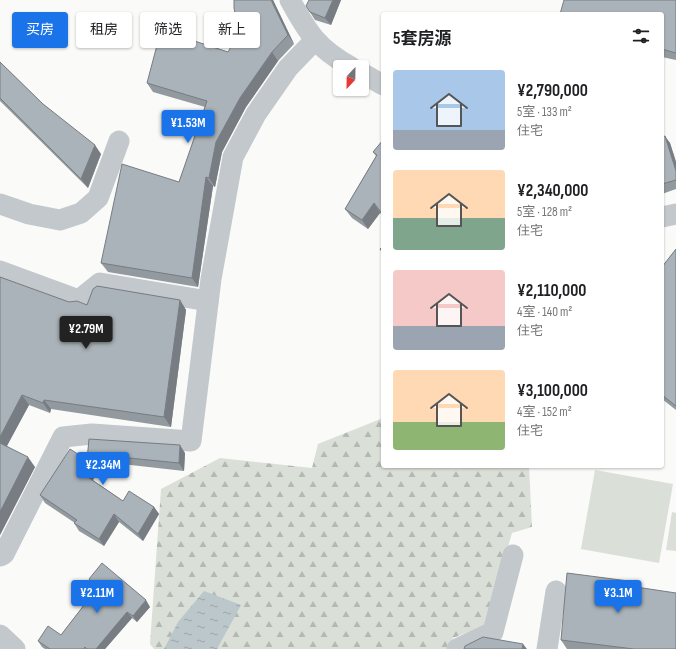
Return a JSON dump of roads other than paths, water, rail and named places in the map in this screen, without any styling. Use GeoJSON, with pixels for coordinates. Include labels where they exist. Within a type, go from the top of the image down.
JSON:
{"type":"FeatureCollection","features":[{"type":"Feature","properties":{"kind":"street"},"geometry":{"type":"LineString","coordinates":[[290,0],[315,40],[323,49],[340,60]]}},
{"type":"Feature","properties":{"kind":"street"},"geometry":{"type":"LineString","coordinates":[[0,556],[4,554],[62,437],[92,434],[191,441],[208,301],[233,157],[256,114],[288,68],[315,40]]}},
{"type":"Feature","properties":{"kind":"street"},"geometry":{"type":"LineString","coordinates":[[369,77],[381,84]]}},
{"type":"Feature","properties":{"kind":"street"},"geometry":{"type":"LineString","coordinates":[[0,204],[29,214],[60,220],[81,213],[98,198],[119,141]]}},
{"type":"Feature","properties":{"kind":"street"},"geometry":{"type":"LineString","coordinates":[[664,217],[676,214]]}},
{"type":"Feature","properties":{"kind":"street"},"geometry":{"type":"LineString","coordinates":[[0,271],[79,300],[100,283],[208,301]]}},
{"type":"Feature","properties":{"kind":"street"},"geometry":{"type":"LineString","coordinates":[[457,649],[493,632],[513,555]]}},
{"type":"Feature","properties":{"kind":"street"},"geometry":{"type":"LineString","coordinates":[[547,649],[556,592]]}},
{"type":"Feature","properties":{"kind":"street"},"geometry":{"type":"LineString","coordinates":[[0,635],[15,649]]}},
{"type":"Feature","properties":{"kind":"water"},"geometry":{"type":"Polygon","coordinates":[[[204,591],[241,605],[217,649],[164,649],[178,622],[204,591]]]}}]}
